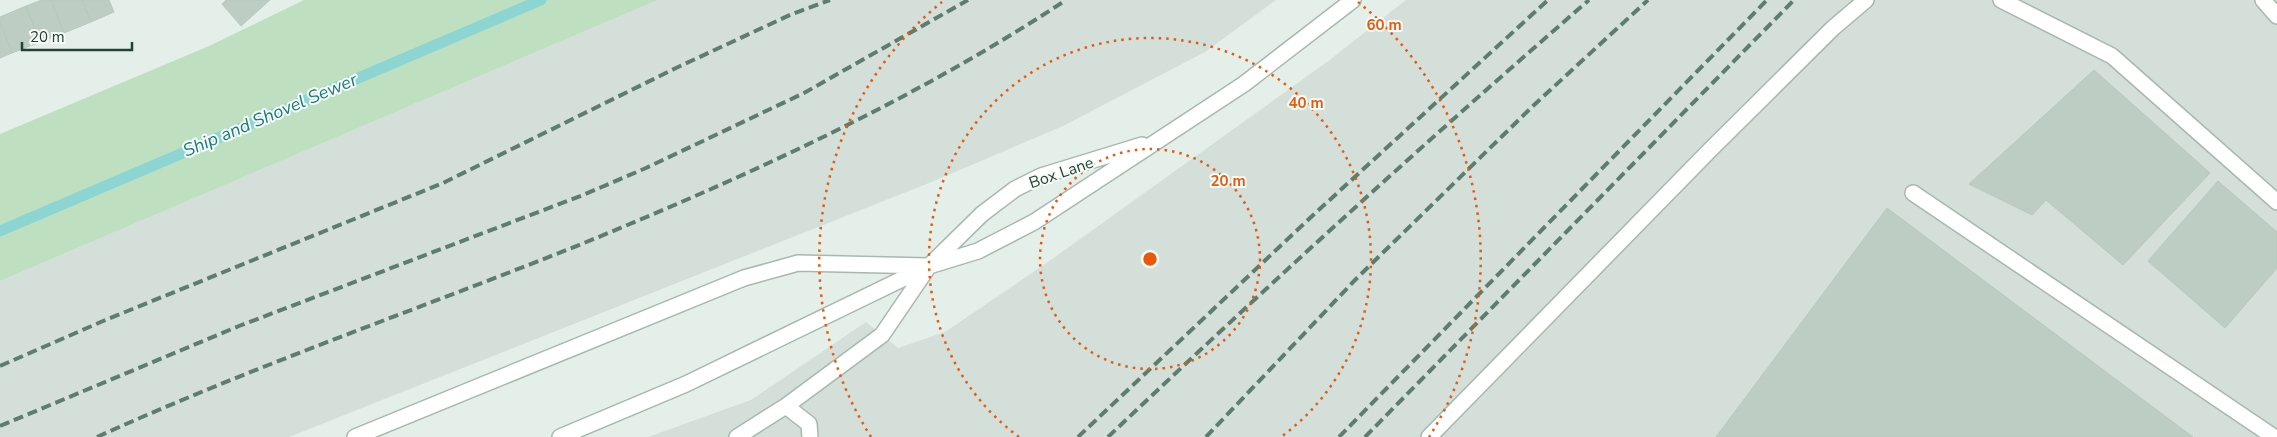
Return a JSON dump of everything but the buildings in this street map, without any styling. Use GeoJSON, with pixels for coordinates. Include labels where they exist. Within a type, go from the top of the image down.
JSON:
{"type":"FeatureCollection","features":[{"type":"Feature","properties":{"kind":"street","name":"Box Lane"},"geometry":{"type":"LineString","coordinates":[[929,266],[978,251],[1034,222],[1244,84],[1354,0]]}},
{"type":"Feature","properties":{"kind":"street"},"geometry":{"type":"LineString","coordinates":[[1429,437],[1711,149],[1833,28],[1866,0]]}},
{"type":"Feature","properties":{"kind":"street"},"geometry":{"type":"LineString","coordinates":[[2001,0],[2112,56],[2277,202]]}},
{"type":"Feature","properties":{"kind":"street"},"geometry":{"type":"LineString","coordinates":[[2263,0],[2277,16]]}},
{"type":"Feature","properties":{"kind":"street","name":"Box Lane"},"geometry":{"type":"LineString","coordinates":[[737,437],[786,406],[882,335],[929,266],[982,214],[1015,189],[1042,176],[1160,140]]}},
{"type":"Feature","properties":{"kind":"street"},"geometry":{"type":"LineString","coordinates":[[1913,193],[2274,437]]}},
{"type":"Feature","properties":{"kind":"street"},"geometry":{"type":"LineString","coordinates":[[355,437],[744,278],[798,263],[929,266]]}},
{"type":"Feature","properties":{"kind":"street"},"geometry":{"type":"LineString","coordinates":[[560,437],[686,384],[929,266]]}},
{"type":"Feature","properties":{"kind":"street"},"geometry":{"type":"LineString","coordinates":[[786,406],[808,424],[810,437]]}},
{"type":"Feature","properties":{"kind":"shaded area"},"geometry":{"type":"Polygon","coordinates":[[[658,0],[1276,0],[1205,52],[1063,126],[929,183],[289,437],[0,437],[0,281],[658,0]]]}},
{"type":"Feature","properties":{"kind":"shaded area"},"geometry":{"type":"Polygon","coordinates":[[[1406,0],[2277,0],[2277,437],[648,437],[751,400],[866,322],[898,348],[945,332],[1048,262],[1327,62],[1406,0]]]}},
{"type":"Feature","properties":{"kind":"green space"},"geometry":{"type":"Polygon","coordinates":[[[304,0],[658,0],[0,281],[0,134],[209,46],[304,0]]]}},
{"type":"Feature","properties":{"kind":"waterway","name":"Ship and Shovel Sewer"},"geometry":{"type":"LineString","coordinates":[[0,231],[541,0]]}},
{"type":"Feature","properties":{"kind":"railway"},"geometry":{"type":"LineString","coordinates":[[0,366],[103,321],[443,183],[676,68],[792,14],[830,0]]}},
{"type":"Feature","properties":{"kind":"railway"},"geometry":{"type":"LineString","coordinates":[[0,426],[239,326],[583,195],[646,168],[804,93],[968,0]]}},
{"type":"Feature","properties":{"kind":"railway"},"geometry":{"type":"LineString","coordinates":[[97,437],[217,385],[584,243],[708,190],[831,133],[891,102],[951,70],[1066,0]]}},
{"type":"Feature","properties":{"kind":"railway"},"geometry":{"type":"LineString","coordinates":[[1078,437],[1310,218],[1548,0]]}},
{"type":"Feature","properties":{"kind":"railway"},"geometry":{"type":"LineString","coordinates":[[1108,437],[1346,216],[1589,0]]}},
{"type":"Feature","properties":{"kind":"railway"},"geometry":{"type":"LineString","coordinates":[[1206,437],[1356,279],[1534,105],[1648,0]]}},
{"type":"Feature","properties":{"kind":"railway"},"geometry":{"type":"LineString","coordinates":[[1339,437],[1767,0]]}},
{"type":"Feature","properties":{"kind":"railway"},"geometry":{"type":"LineString","coordinates":[[1365,437],[1794,0]]}}]}
